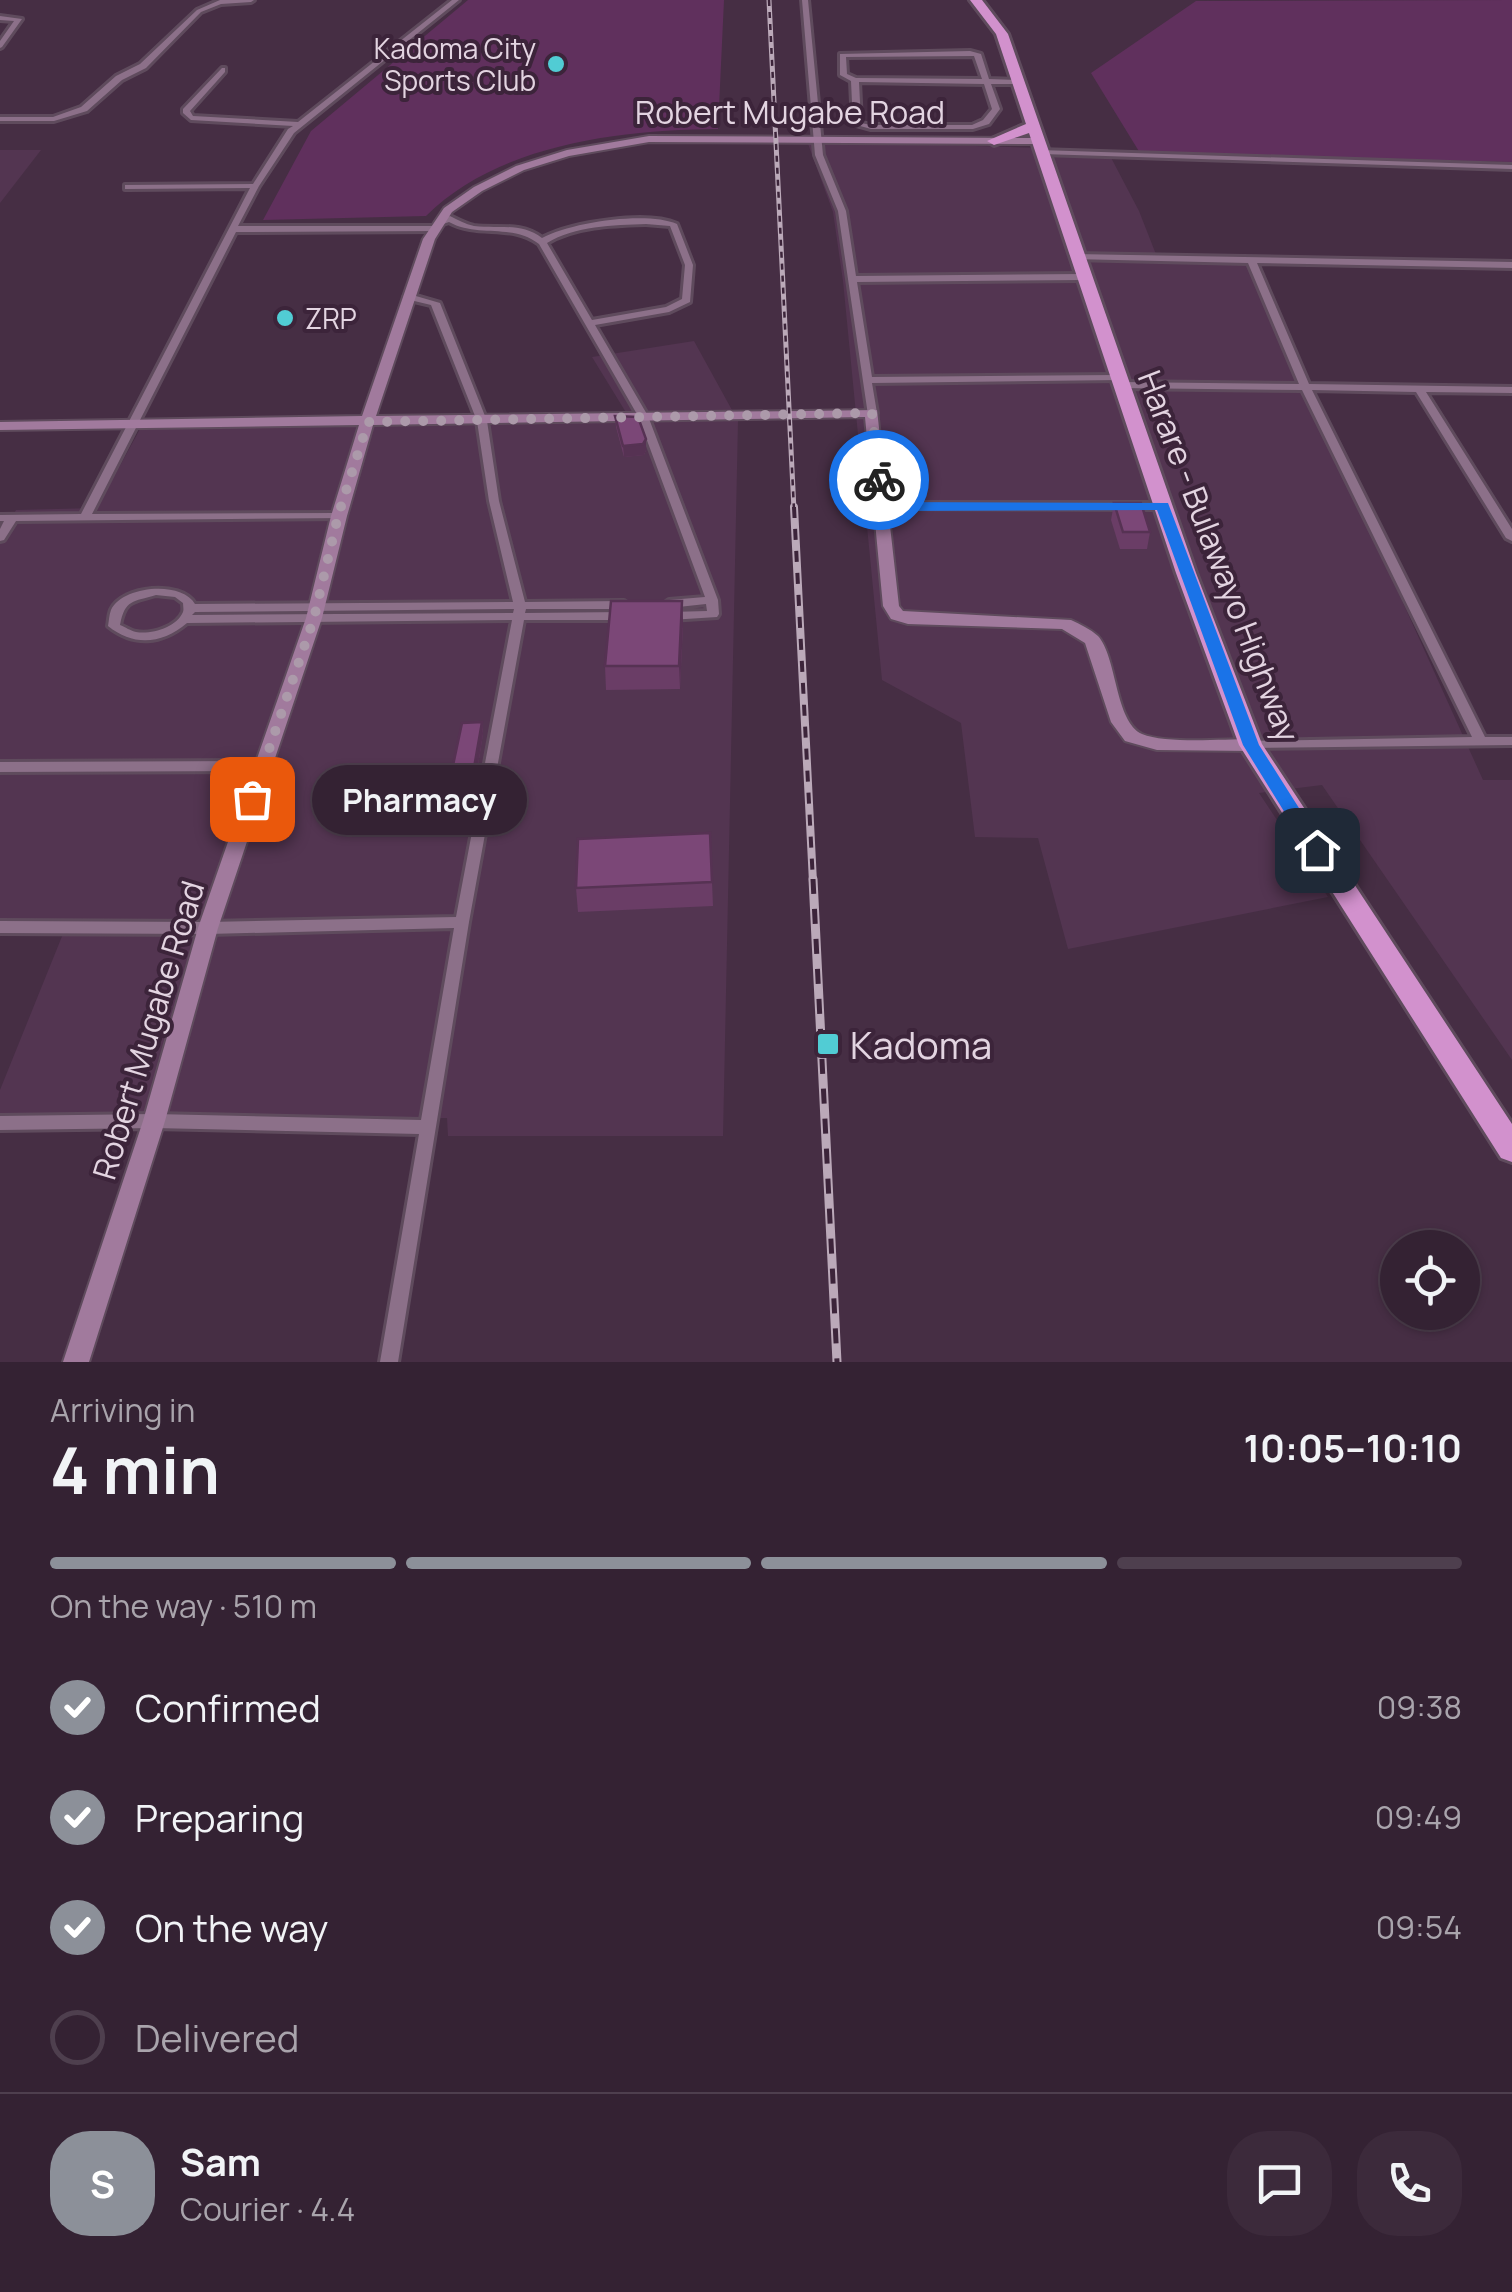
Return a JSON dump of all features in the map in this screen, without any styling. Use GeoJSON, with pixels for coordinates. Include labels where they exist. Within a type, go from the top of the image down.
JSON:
{"type":"FeatureCollection","features":[{"type":"Feature","properties":{"kind":"highway","name":"Harare - Bulawayo Highway"},"geometry":{"type":"LineString","coordinates":[[976,0],[996,22],[1019,82],[1119,382],[1251,745],[1512,1149]]}},
{"type":"Feature","properties":{"kind":"highway"},"geometry":{"type":"LineString","coordinates":[[994,141],[1017,135],[1038,139]]}},
{"type":"Feature","properties":{"kind":"street"},"geometry":{"type":"LineString","coordinates":[[0,119],[54,119],[84,110],[123,75],[143,66],[199,11],[220,2],[251,0]]}},
{"type":"Feature","properties":{"kind":"street"},"geometry":{"type":"LineString","coordinates":[[85,517],[255,186],[298,124],[456,0]]}},
{"type":"Feature","properties":{"kind":"street"},"geometry":{"type":"LineString","coordinates":[[805,0],[819,154],[842,211],[854,279],[869,380],[890,606],[896,615],[908,619],[1066,624],[1093,641],[1120,722],[1131,737],[1157,744],[1512,740]]}},
{"type":"Feature","properties":{"kind":"street"},"geometry":{"type":"LineString","coordinates":[[0,18],[19,19],[0,46]]}},
{"type":"Feature","properties":{"kind":"street"},"geometry":{"type":"LineString","coordinates":[[856,80],[857,124],[871,127],[973,127],[986,122],[996,109],[988,82],[977,54],[844,54],[844,76],[856,80],[988,82],[1019,82]]}},
{"type":"Feature","properties":{"kind":"street"},"geometry":{"type":"LineString","coordinates":[[222,70],[186,111],[191,118],[298,124]]}},
{"type":"Feature","properties":{"kind":"street","name":"Robert Mugabe Road"},"geometry":{"type":"LineString","coordinates":[[76,1362],[154,1121],[208,928],[316,612],[338,516],[409,297],[438,225],[460,200],[498,178],[591,148],[683,137],[994,141]]}},
{"type":"Feature","properties":{"kind":"street"},"geometry":{"type":"LineString","coordinates":[[1038,139],[1512,166]]}},
{"type":"Feature","properties":{"kind":"street"},"geometry":{"type":"LineString","coordinates":[[128,187],[255,186]]}},
{"type":"Feature","properties":{"kind":"street"},"geometry":{"type":"LineString","coordinates":[[190,614],[182,594],[155,590],[127,600],[113,618],[114,626],[133,636],[164,634],[190,614],[712,607],[642,416],[542,242],[526,230],[464,229],[450,219],[438,225],[233,230]]}},
{"type":"Feature","properties":{"kind":"street"},"geometry":{"type":"LineString","coordinates":[[542,242],[548,236],[578,229],[657,221],[672,224],[689,265],[687,300],[669,308],[591,323]]}},
{"type":"Feature","properties":{"kind":"street"},"geometry":{"type":"LineString","coordinates":[[854,279],[1251,259],[1512,264]]}},
{"type":"Feature","properties":{"kind":"street"},"geometry":{"type":"LineString","coordinates":[[1251,259],[1306,388],[1480,742]]}},
{"type":"Feature","properties":{"kind":"street"},"geometry":{"type":"LineString","coordinates":[[389,1362],[462,922],[519,612],[494,501],[482,421],[435,303],[409,297]]}},
{"type":"Feature","properties":{"kind":"street"},"geometry":{"type":"LineString","coordinates":[[869,380],[1512,390]]}},
{"type":"Feature","properties":{"kind":"street"},"geometry":{"type":"LineString","coordinates":[[1420,390],[1512,538]]}},
{"type":"Feature","properties":{"kind":"street"},"geometry":{"type":"LineString","coordinates":[[0,426],[872,413]]}},
{"type":"Feature","properties":{"kind":"street"},"geometry":{"type":"LineString","coordinates":[[882,506],[1163,506]]}},
{"type":"Feature","properties":{"kind":"street"},"geometry":{"type":"LineString","coordinates":[[0,538],[6,518],[338,516]]}},
{"type":"Feature","properties":{"kind":"street"},"geometry":{"type":"LineString","coordinates":[[0,767],[262,766]]}},
{"type":"Feature","properties":{"kind":"street"},"geometry":{"type":"LineString","coordinates":[[0,926],[208,928],[462,922]]}},
{"type":"Feature","properties":{"kind":"street"},"geometry":{"type":"LineString","coordinates":[[0,1123],[154,1121],[429,1127]]}},
{"type":"Feature","properties":{"kind":"shaded area","name":"Kadoma City Sports Club"},"geometry":{"type":"Polygon","coordinates":[[[468,0],[724,0],[718,129],[602,138],[524,157],[488,172],[426,216],[263,220],[311,131],[468,0]]]}},
{"type":"Feature","properties":{"kind":"shaded area"},"geometry":{"type":"Polygon","coordinates":[[[1512,0],[1512,162],[1140,153],[1091,73],[1196,1],[1512,0]]]}},
{"type":"Feature","properties":{"kind":"shaded area"},"geometry":{"type":"Polygon","coordinates":[[[807,141],[1107,150],[1139,211],[1159,262],[1250,264],[1483,780],[1512,780],[1512,1060],[1322,785],[1259,793],[1328,897],[1068,949],[1038,838],[975,837],[961,723],[882,680],[843,281],[833,212],[807,141]]]}},
{"type":"Feature","properties":{"kind":"shaded area"},"geometry":{"type":"Polygon","coordinates":[[[0,150],[41,150],[0,203],[0,150]]]}},
{"type":"Feature","properties":{"kind":"shaded area"},"geometry":{"type":"Polygon","coordinates":[[[694,341],[738,421],[723,1136],[448,1136],[447,1118],[0,1117],[0,1090],[69,919],[0,919],[0,538],[16,510],[97,508],[140,429],[630,419],[592,357],[694,341]]]}},
{"type":"Feature","properties":{"kind":"building"},"geometry":{"type":"Polygon","coordinates":[[[615,416],[638,417],[646,439],[643,444],[623,446],[615,416]]]}},
{"type":"Feature","properties":{"kind":"building"},"geometry":{"type":"Polygon","coordinates":[[[1114,503],[1141,503],[1150,532],[1123,532],[1114,503]]]}},
{"type":"Feature","properties":{"kind":"building"},"geometry":{"type":"Polygon","coordinates":[[[611,601],[682,601],[679,666],[605,666],[611,601]]]}},
{"type":"Feature","properties":{"kind":"building"},"geometry":{"type":"Polygon","coordinates":[[[482,722],[468,802],[445,803],[462,723],[482,722]]]}},
{"type":"Feature","properties":{"kind":"building"},"geometry":{"type":"Polygon","coordinates":[[[710,833],[712,882],[576,888],[578,839],[710,833]]]}},
{"type":"Feature","properties":{"kind":"railway"},"geometry":{"type":"LineString","coordinates":[[769,0],[794,510]]}},
{"type":"Feature","properties":{"kind":"railway"},"geometry":{"type":"LineString","coordinates":[[794,507],[813,882]]}},
{"type":"Feature","properties":{"kind":"railway"},"geometry":{"type":"LineString","coordinates":[[813,879],[837,1362]]}},
{"type":"Feature","properties":{"kind":"way so far"},"geometry":{"type":"LineString","coordinates":[[252,799],[314,618],[338,516],[368,422],[872,413],[879,480]]}},
{"type":"Feature","properties":{"kind":"place","name":"Kadoma City Sports Club"},"geometry":{"type":"Point","coordinates":[556,64]}},
{"type":"Feature","properties":{"kind":"place","name":"ZRP"},"geometry":{"type":"Point","coordinates":[285,318]}},
{"type":"Feature","properties":{"kind":"place","name":"Pharmacy"},"geometry":{"type":"Point","coordinates":[252,799]}},
{"type":"Feature","properties":{"kind":"place","name":"Kadoma"},"geometry":{"type":"Point","coordinates":[828,1044]}},
{"type":"Feature","properties":{"kind":"route"},"geometry":{"type":"LineString","coordinates":[[879,480],[882,506],[1163,506],[1251,745],[1317,850]]}}]}
